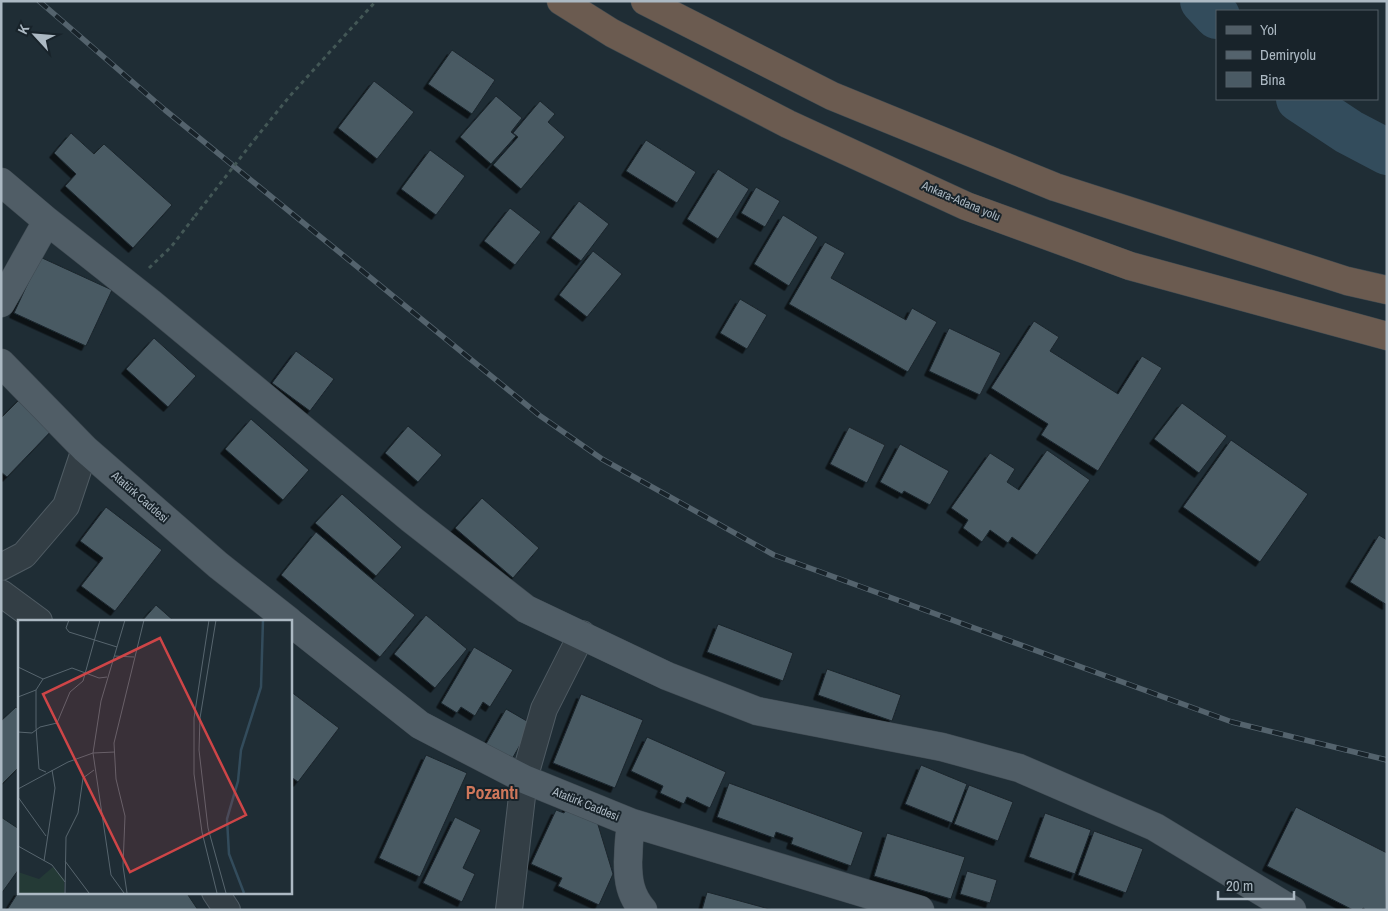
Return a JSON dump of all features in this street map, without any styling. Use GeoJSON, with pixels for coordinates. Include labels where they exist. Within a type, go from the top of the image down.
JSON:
{"type":"FeatureCollection","features":[{"type":"Feature","properties":{"kind":"highway","name":"Ankara-Adana yolu"},"geometry":{"type":"LineString","coordinates":[[561,1],[612,33],[788,124],[966,206],[1130,266],[1387,336]]}},
{"type":"Feature","properties":{"kind":"highway"},"geometry":{"type":"LineString","coordinates":[[645,1],[832,96],[1054,187],[1347,281],[1387,290]]}},
{"type":"Feature","properties":{"kind":"main road"},"geometry":{"type":"LineString","coordinates":[[1,182],[412,519],[526,610],[582,634],[667,676],[757,711],[942,747],[1019,768],[1155,827],[1292,910]]}},
{"type":"Feature","properties":{"kind":"main road"},"geometry":{"type":"LineString","coordinates":[[1,303],[47,221]]}},
{"type":"Feature","properties":{"kind":"main road","name":"Atatürk Caddesi"},"geometry":{"type":"LineString","coordinates":[[1,363],[86,449],[218,565],[288,620]]}},
{"type":"Feature","properties":{"kind":"main road","name":"Atatürk Caddesi"},"geometry":{"type":"LineString","coordinates":[[291,623],[420,724],[524,779],[632,823],[920,910]]}},
{"type":"Feature","properties":{"kind":"main road"},"geometry":{"type":"LineString","coordinates":[[632,823],[628,836],[628,876],[632,893],[643,910]]}},
{"type":"Feature","properties":{"kind":"street"},"geometry":{"type":"LineString","coordinates":[[1,567],[24,555],[66,506],[86,449]]}},
{"type":"Feature","properties":{"kind":"street"},"geometry":{"type":"LineString","coordinates":[[1,593],[38,620]]}},
{"type":"Feature","properties":{"kind":"street"},"geometry":{"type":"LineString","coordinates":[[509,910],[524,779],[544,709],[582,634]]}},
{"type":"Feature","properties":{"kind":"street"},"geometry":{"type":"LineString","coordinates":[[216,894],[226,910]]}},
{"type":"Feature","properties":{"kind":"path"},"geometry":{"type":"LineString","coordinates":[[171,247],[289,97],[376,1]]}},
{"type":"Feature","properties":{"kind":"building"},"geometry":{"type":"Polygon","coordinates":[[[452,50],[495,80],[472,114],[428,84],[452,50]]]}},
{"type":"Feature","properties":{"kind":"building"},"geometry":{"type":"Polygon","coordinates":[[[374,81],[414,112],[377,159],[338,128],[374,81]]]}},
{"type":"Feature","properties":{"kind":"building"},"geometry":{"type":"Polygon","coordinates":[[[496,96],[522,118],[511,132],[516,136],[491,164],[460,137],[496,96]]]}},
{"type":"Feature","properties":{"kind":"building"},"geometry":{"type":"Polygon","coordinates":[[[540,101],[555,114],[548,122],[565,137],[521,189],[493,165],[518,137],[513,133],[540,101]]]}},
{"type":"Feature","properties":{"kind":"building"},"geometry":{"type":"Polygon","coordinates":[[[71,133],[94,154],[104,144],[172,205],[133,248],[65,186],[76,174],[54,153],[71,133]]]}},
{"type":"Feature","properties":{"kind":"building"},"geometry":{"type":"Polygon","coordinates":[[[646,140],[696,172],[677,203],[626,171],[646,140]]]}},
{"type":"Feature","properties":{"kind":"building"},"geometry":{"type":"Polygon","coordinates":[[[430,150],[465,176],[436,215],[401,189],[430,150]]]}},
{"type":"Feature","properties":{"kind":"building"},"geometry":{"type":"Polygon","coordinates":[[[718,169],[749,189],[718,239],[687,219],[718,169]]]}},
{"type":"Feature","properties":{"kind":"building"},"geometry":{"type":"Polygon","coordinates":[[[756,187],[780,201],[765,227],[741,213],[756,187]]]}},
{"type":"Feature","properties":{"kind":"building"},"geometry":{"type":"Polygon","coordinates":[[[579,201],[609,224],[581,261],[551,238],[579,201]]]}},
{"type":"Feature","properties":{"kind":"building"},"geometry":{"type":"Polygon","coordinates":[[[510,208],[541,232],[515,265],[484,241],[510,208]]]}},
{"type":"Feature","properties":{"kind":"building"},"geometry":{"type":"Polygon","coordinates":[[[783,215],[818,237],[789,286],[754,264],[783,215]]]}},
{"type":"Feature","properties":{"kind":"building"},"geometry":{"type":"Polygon","coordinates":[[[825,242],[845,253],[831,278],[906,320],[912,308],[937,322],[908,372],[789,304],[825,242]]]}},
{"type":"Feature","properties":{"kind":"building"},"geometry":{"type":"Polygon","coordinates":[[[593,251],[622,274],[587,317],[559,295],[593,251]]]}},
{"type":"Feature","properties":{"kind":"building"},"geometry":{"type":"Polygon","coordinates":[[[40,257],[112,290],[86,346],[14,313],[40,257]]]}},
{"type":"Feature","properties":{"kind":"building"},"geometry":{"type":"Polygon","coordinates":[[[740,299],[767,315],[747,349],[720,333],[740,299]]]}},
{"type":"Feature","properties":{"kind":"building"},"geometry":{"type":"Polygon","coordinates":[[[1034,321],[1059,337],[1050,351],[1118,394],[1142,356],[1162,368],[1098,471],[1041,435],[1048,424],[991,388],[1034,321]]]}},
{"type":"Feature","properties":{"kind":"building"},"geometry":{"type":"Polygon","coordinates":[[[949,328],[1001,353],[980,395],[929,371],[949,328]]]}},
{"type":"Feature","properties":{"kind":"building"},"geometry":{"type":"Polygon","coordinates":[[[154,338],[196,376],[168,407],[126,369],[154,338]]]}},
{"type":"Feature","properties":{"kind":"building"},"geometry":{"type":"Polygon","coordinates":[[[296,351],[334,379],[310,411],[272,383],[296,351]]]}},
{"type":"Feature","properties":{"kind":"building"},"geometry":{"type":"Polygon","coordinates":[[[24,395],[56,426],[7,477],[1,472],[1,418],[24,395]]]}},
{"type":"Feature","properties":{"kind":"building"},"geometry":{"type":"Polygon","coordinates":[[[1182,403],[1227,436],[1199,473],[1154,439],[1182,403]]]}},
{"type":"Feature","properties":{"kind":"building"},"geometry":{"type":"Polygon","coordinates":[[[251,419],[309,470],[283,500],[225,449],[251,419]]]}},
{"type":"Feature","properties":{"kind":"building"},"geometry":{"type":"Polygon","coordinates":[[[408,426],[442,455],[418,482],[385,453],[408,426]]]}},
{"type":"Feature","properties":{"kind":"building"},"geometry":{"type":"Polygon","coordinates":[[[849,427],[885,445],[867,483],[830,464],[849,427]]]}},
{"type":"Feature","properties":{"kind":"building"},"geometry":{"type":"Polygon","coordinates":[[[1231,440],[1308,494],[1260,562],[1183,507],[1231,440]]]}},
{"type":"Feature","properties":{"kind":"building"},"geometry":{"type":"Polygon","coordinates":[[[900,444],[949,471],[930,505],[904,491],[902,494],[880,482],[900,444]]]}},
{"type":"Feature","properties":{"kind":"building"},"geometry":{"type":"Polygon","coordinates":[[[1047,450],[1090,480],[1037,555],[1012,537],[1008,543],[990,530],[982,542],[963,528],[968,520],[951,508],[990,453],[1015,469],[1007,482],[1019,490],[1047,450]]]}},
{"type":"Feature","properties":{"kind":"building"},"geometry":{"type":"Polygon","coordinates":[[[342,494],[402,547],[376,576],[315,523],[342,494]]]}},
{"type":"Feature","properties":{"kind":"building"},"geometry":{"type":"Polygon","coordinates":[[[482,498],[539,548],[513,578],[455,528],[482,498]]]}},
{"type":"Feature","properties":{"kind":"building"},"geometry":{"type":"Polygon","coordinates":[[[106,507],[162,550],[115,611],[81,586],[103,558],[80,541],[106,507]]]}},
{"type":"Feature","properties":{"kind":"building"},"geometry":{"type":"Polygon","coordinates":[[[316,532],[415,615],[380,657],[281,575],[316,532]]]}},
{"type":"Feature","properties":{"kind":"building"},"geometry":{"type":"Polygon","coordinates":[[[1379,535],[1387,540],[1387,605],[1350,582],[1379,535]]]}},
{"type":"Feature","properties":{"kind":"building"},"geometry":{"type":"Polygon","coordinates":[[[156,605],[173,620],[143,620],[156,605]]]}},
{"type":"Feature","properties":{"kind":"building"},"geometry":{"type":"Polygon","coordinates":[[[426,615],[467,649],[435,688],[394,654],[426,615]]]}},
{"type":"Feature","properties":{"kind":"building"},"geometry":{"type":"Polygon","coordinates":[[[718,624],[793,653],[783,681],[707,652],[718,624]]]}},
{"type":"Feature","properties":{"kind":"building"},"geometry":{"type":"Polygon","coordinates":[[[474,647],[513,670],[490,707],[483,702],[475,716],[461,707],[457,713],[441,703],[474,647]]]}},
{"type":"Feature","properties":{"kind":"building"},"geometry":{"type":"Polygon","coordinates":[[[827,669],[901,695],[892,721],[818,695],[827,669]]]}},
{"type":"Feature","properties":{"kind":"building"},"geometry":{"type":"Polygon","coordinates":[[[291,692],[339,728],[298,782],[291,777],[291,692]]]}},
{"type":"Feature","properties":{"kind":"building"},"geometry":{"type":"Polygon","coordinates":[[[581,694],[643,720],[615,788],[553,763],[581,694]]]}},
{"type":"Feature","properties":{"kind":"building"},"geometry":{"type":"Polygon","coordinates":[[[16,707],[18,709],[18,768],[1,785],[1,721],[16,707]]]}},
{"type":"Feature","properties":{"kind":"building"},"geometry":{"type":"Polygon","coordinates":[[[506,709],[532,724],[512,759],[486,744],[506,709]]]}},
{"type":"Feature","properties":{"kind":"building"},"geometry":{"type":"Polygon","coordinates":[[[647,737],[726,772],[710,808],[687,797],[684,804],[660,793],[663,786],[631,771],[647,737]]]}},
{"type":"Feature","properties":{"kind":"building"},"geometry":{"type":"Polygon","coordinates":[[[426,755],[467,773],[420,877],[379,858],[426,755]]]}},
{"type":"Feature","properties":{"kind":"building"},"geometry":{"type":"Polygon","coordinates":[[[921,765],[967,784],[952,823],[905,804],[921,765]]]}},
{"type":"Feature","properties":{"kind":"building"},"geometry":{"type":"Polygon","coordinates":[[[729,783],[863,832],[851,866],[791,844],[793,838],[776,832],[774,838],[717,817],[729,783]]]}},
{"type":"Feature","properties":{"kind":"building"},"geometry":{"type":"Polygon","coordinates":[[[969,785],[1013,802],[998,841],[954,824],[969,785]]]}},
{"type":"Feature","properties":{"kind":"building"},"geometry":{"type":"Polygon","coordinates":[[[568,805],[596,818],[613,874],[599,905],[558,886],[562,878],[531,864],[556,810],[564,813],[568,805]]]}},
{"type":"Feature","properties":{"kind":"building"},"geometry":{"type":"Polygon","coordinates":[[[1296,807],[1387,853],[1386,910],[1366,910],[1363,908],[1362,910],[1353,910],[1267,866],[1296,807]]]}},
{"type":"Feature","properties":{"kind":"building"},"geometry":{"type":"Polygon","coordinates":[[[1045,813],[1091,830],[1075,874],[1029,857],[1045,813]]]}},
{"type":"Feature","properties":{"kind":"building"},"geometry":{"type":"Polygon","coordinates":[[[1,817],[18,828],[18,870],[1,894],[1,817]]]}},
{"type":"Feature","properties":{"kind":"building"},"geometry":{"type":"Polygon","coordinates":[[[455,817],[481,830],[463,868],[475,874],[462,902],[423,883],[455,817]]]}},
{"type":"Feature","properties":{"kind":"building"},"geometry":{"type":"Polygon","coordinates":[[[1094,831],[1143,849],[1126,893],[1078,875],[1094,831]]]}},
{"type":"Feature","properties":{"kind":"building"},"geometry":{"type":"Polygon","coordinates":[[[887,833],[965,857],[951,899],[874,876],[887,833]]]}},
{"type":"Feature","properties":{"kind":"building"},"geometry":{"type":"Polygon","coordinates":[[[967,871],[997,880],[990,903],[960,894],[967,871]]]}},
{"type":"Feature","properties":{"kind":"building"},"geometry":{"type":"Polygon","coordinates":[[[707,892],[773,910],[702,910],[707,892]]]}},
{"type":"Feature","properties":{"kind":"building"},"geometry":{"type":"Polygon","coordinates":[[[18,893],[187,894],[198,910],[7,910],[18,893]]]}},
{"type":"Feature","properties":{"kind":"waterway"},"geometry":{"type":"LineString","coordinates":[[1203,1],[1216,15]]}},
{"type":"Feature","properties":{"kind":"waterway"},"geometry":{"type":"LineString","coordinates":[[1301,100],[1349,132],[1387,152]]}},
{"type":"Feature","properties":{"kind":"railway"},"geometry":{"type":"LineString","coordinates":[[39,1],[165,110],[539,415],[602,459],[774,555],[1232,722],[1387,760]]}},
{"type":"Feature","properties":{"kind":"district","name":"Pozantı"},"geometry":{"type":"Point","coordinates":[492,793]}}]}
